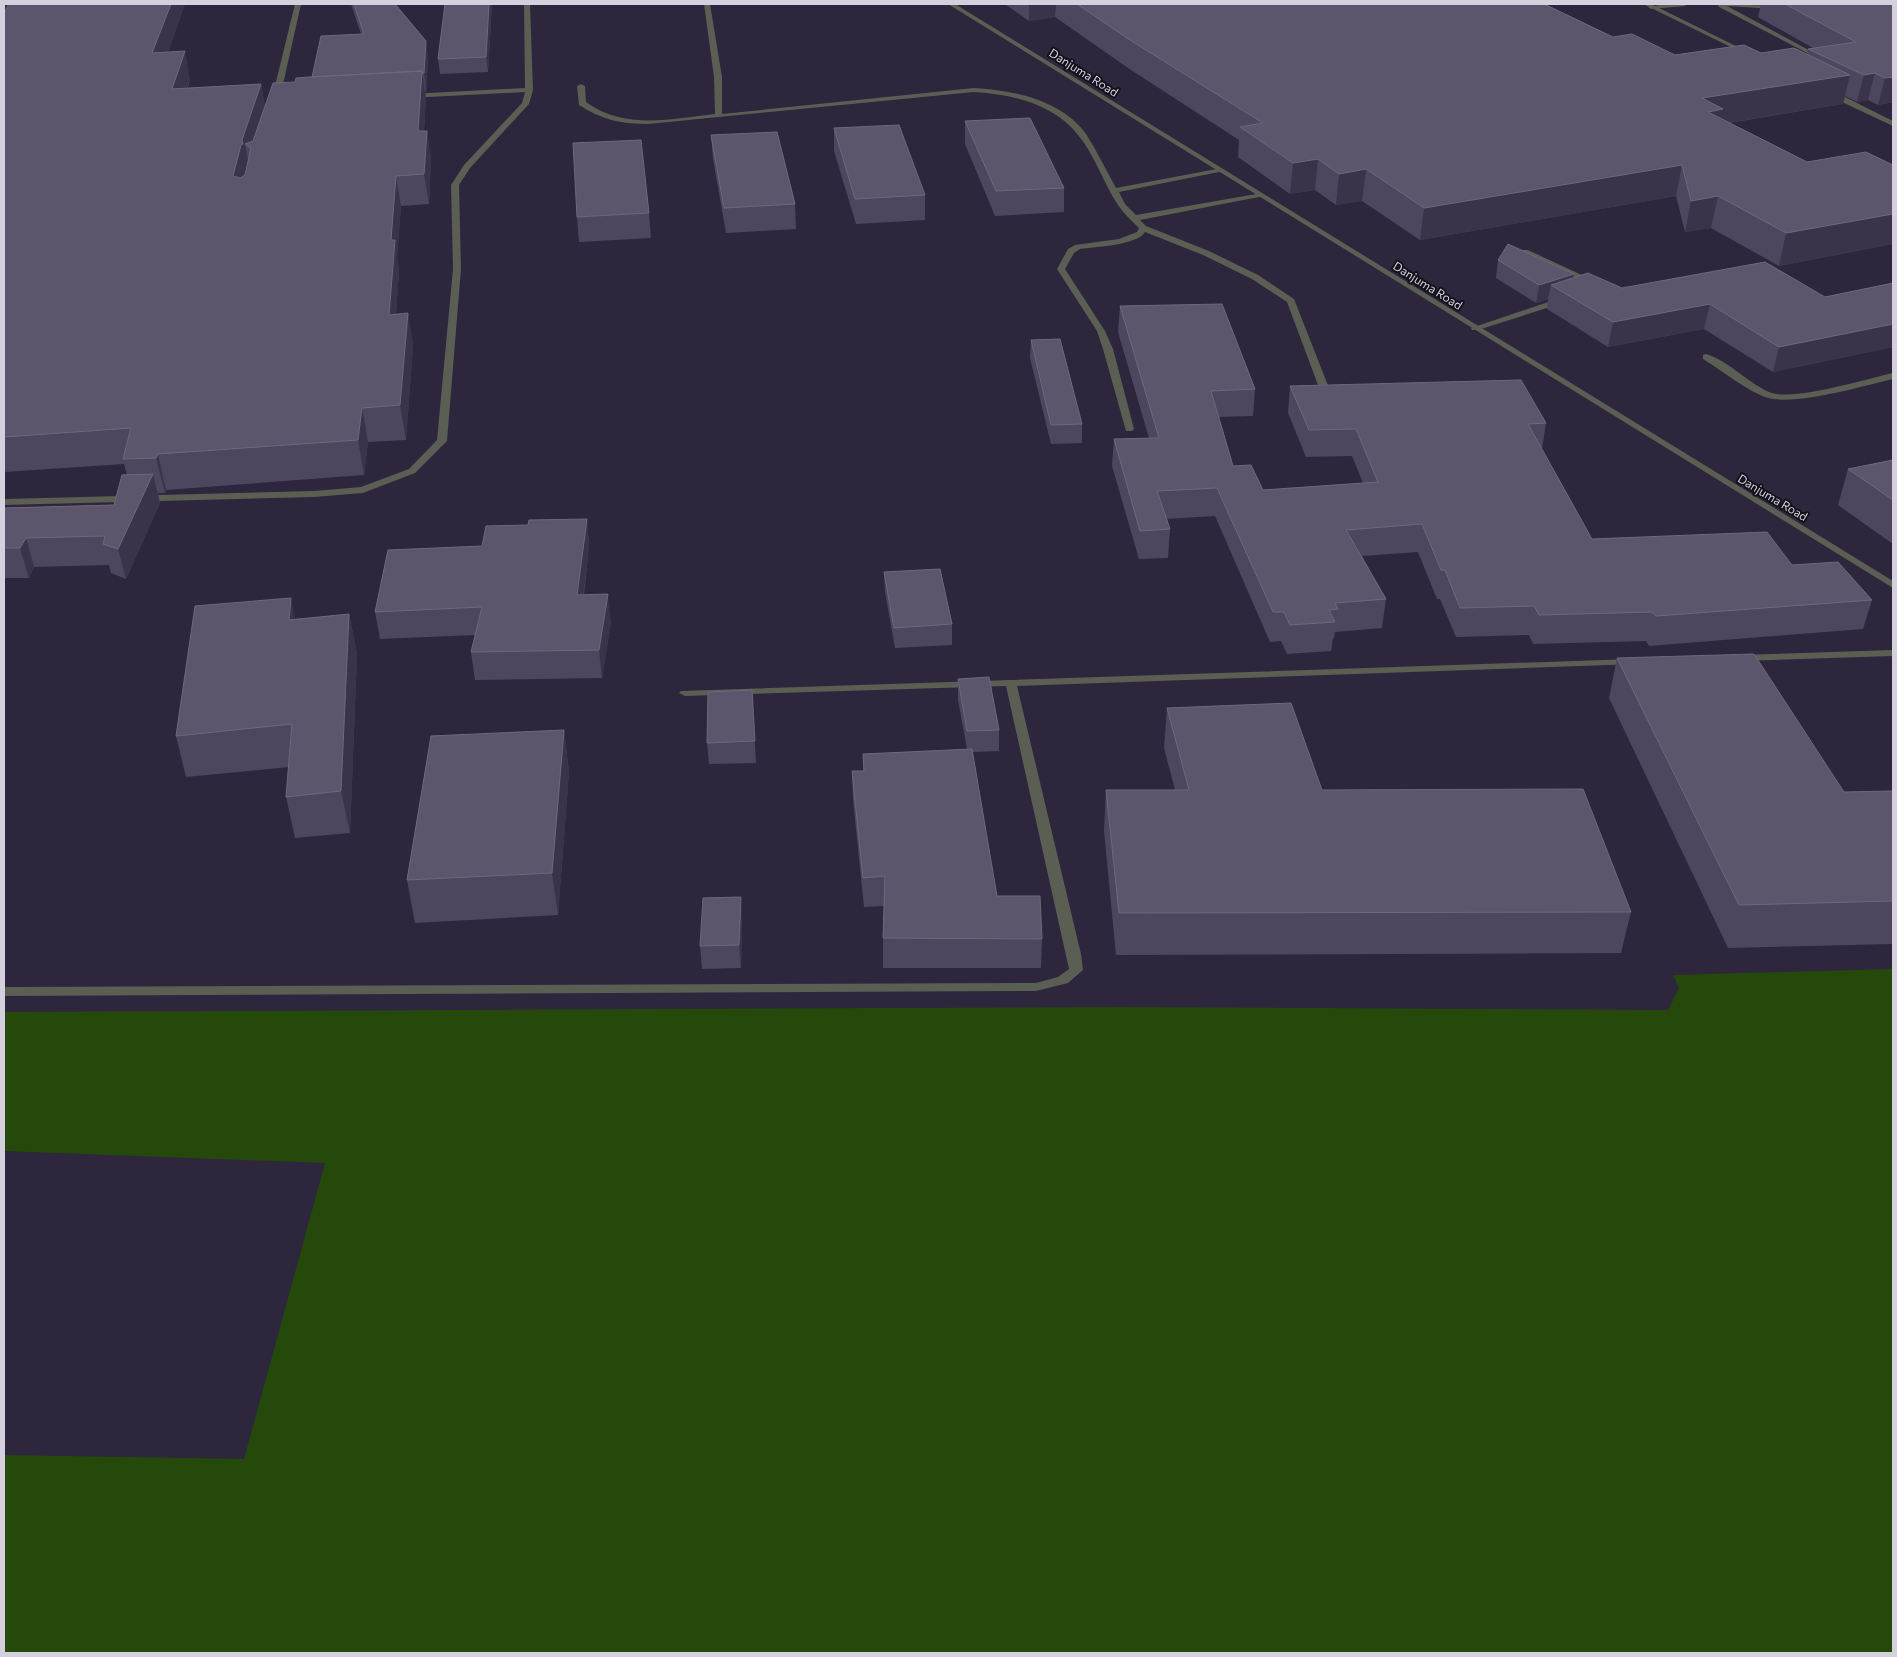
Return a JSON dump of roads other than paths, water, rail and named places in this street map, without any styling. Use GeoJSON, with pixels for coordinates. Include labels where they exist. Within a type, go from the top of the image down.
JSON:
{"type":"FeatureCollection","features":[{"type":"Feature","properties":{"kind":"street"},"geometry":{"type":"LineString","coordinates":[[284,103],[275,103],[298,4]]}},
{"type":"Feature","properties":{"kind":"street"},"geometry":{"type":"LineString","coordinates":[[4,502],[363,490],[412,471],[442,441],[457,268],[456,185],[467,167],[526,104],[528,90],[527,4]]}},
{"type":"Feature","properties":{"kind":"street"},"geometry":{"type":"LineString","coordinates":[[707,4],[718,77],[717,98],[719,116]]}},
{"type":"Feature","properties":{"kind":"street","name":"Danjuma Road"},"geometry":{"type":"LineString","coordinates":[[951,4],[1893,585]]}},
{"type":"Feature","properties":{"kind":"street"},"geometry":{"type":"LineString","coordinates":[[1649,5],[1685,4]]}},
{"type":"Feature","properties":{"kind":"street"},"geometry":{"type":"LineString","coordinates":[[1718,4],[1780,7]]}},
{"type":"Feature","properties":{"kind":"street"},"geometry":{"type":"LineString","coordinates":[[1718,4],[1813,54]]}},
{"type":"Feature","properties":{"kind":"street"},"geometry":{"type":"LineString","coordinates":[[1649,5],[1755,57]]}},
{"type":"Feature","properties":{"kind":"street"},"geometry":{"type":"LineString","coordinates":[[581,86],[582,103],[591,111],[610,119],[648,122],[946,91],[988,90],[1016,94],[1040,103],[1073,124],[1082,134],[1122,205],[1143,228],[1206,253],[1256,277],[1291,301],[1326,393]]}},
{"type":"Feature","properties":{"kind":"street"},"geometry":{"type":"LineString","coordinates":[[402,96],[528,90]]}},
{"type":"Feature","properties":{"kind":"street"},"geometry":{"type":"LineString","coordinates":[[1822,90],[1893,124]]}},
{"type":"Feature","properties":{"kind":"street"},"geometry":{"type":"LineString","coordinates":[[1114,191],[1219,170]]}},
{"type":"Feature","properties":{"kind":"street"},"geometry":{"type":"LineString","coordinates":[[1135,218],[1259,195]]}},
{"type":"Feature","properties":{"kind":"street"},"geometry":{"type":"LineString","coordinates":[[1129,429],[1108,349],[1101,330],[1061,269],[1070,251],[1078,247],[1121,241],[1140,234],[1143,228]]}},
{"type":"Feature","properties":{"kind":"street"},"geometry":{"type":"LineString","coordinates":[[1525,252],[1596,284],[1593,289],[1585,292]]}},
{"type":"Feature","properties":{"kind":"street"},"geometry":{"type":"LineString","coordinates":[[1475,328],[1569,298]]}},
{"type":"Feature","properties":{"kind":"street"},"geometry":{"type":"LineString","coordinates":[[1706,357],[1764,393],[1778,398],[1797,397],[1893,376]]}},
{"type":"Feature","properties":{"kind":"street"},"geometry":{"type":"LineString","coordinates":[[1734,658],[1893,653]]}},
{"type":"Feature","properties":{"kind":"street"},"geometry":{"type":"LineString","coordinates":[[685,693],[1012,684],[1644,661]]}},
{"type":"Feature","properties":{"kind":"street"},"geometry":{"type":"LineString","coordinates":[[4,992],[1036,987],[1063,980],[1076,970],[1074,954],[1012,684]]}}]}
